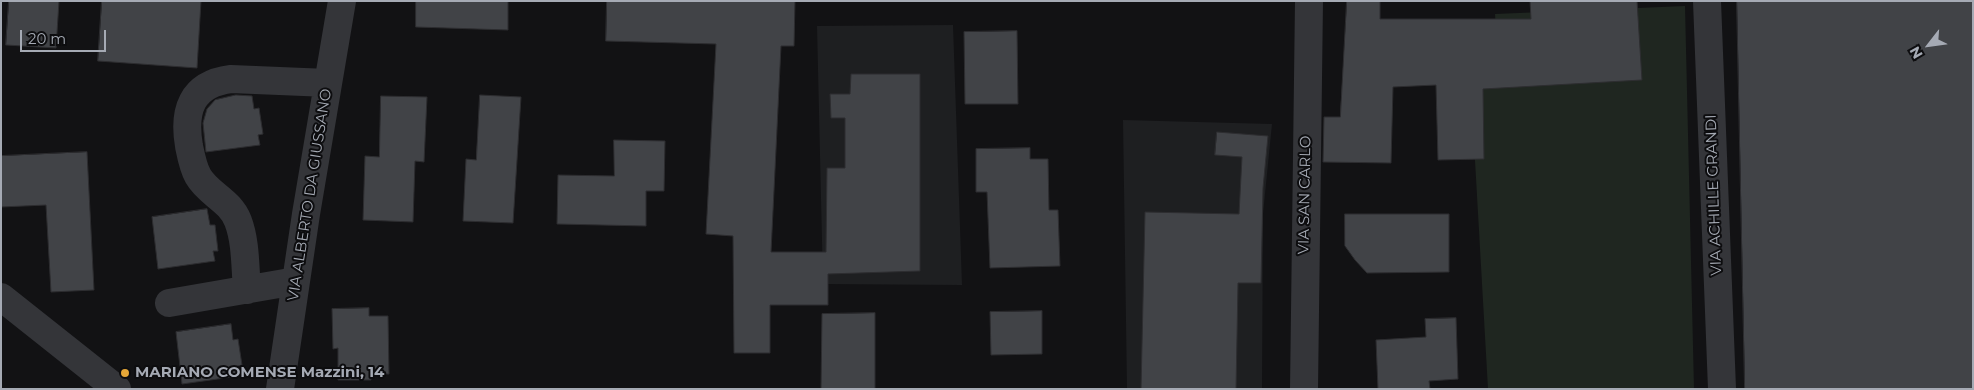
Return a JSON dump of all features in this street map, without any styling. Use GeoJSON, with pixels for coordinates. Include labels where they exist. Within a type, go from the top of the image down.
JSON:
{"type":"FeatureCollection","features":[{"type":"Feature","properties":{"kind":"street","name":"VIA ALBERTO DA GIUSSANO"},"geometry":{"type":"LineString","coordinates":[[280,389],[342,1]]}},
{"type":"Feature","properties":{"kind":"street","name":"VIA SAN CARLO"},"geometry":{"type":"LineString","coordinates":[[1304,389],[1309,1]]}},
{"type":"Feature","properties":{"kind":"street","name":"VIA ACHILLE GRANDI"},"geometry":{"type":"LineString","coordinates":[[1707,1],[1722,389]]}},
{"type":"Feature","properties":{"kind":"street"},"geometry":{"type":"LineString","coordinates":[[247,290],[241,231],[237,220],[232,209],[205,186],[198,176],[192,161],[187,126],[192,102],[200,91],[211,84],[231,79],[328,83]]}},
{"type":"Feature","properties":{"kind":"street"},"geometry":{"type":"LineString","coordinates":[[169,303],[296,281]]}},
{"type":"Feature","properties":{"kind":"street"},"geometry":{"type":"LineString","coordinates":[[1,298],[117,389]]}},
{"type":"Feature","properties":{"kind":"shaded area"},"geometry":{"type":"Polygon","coordinates":[[[1685,6],[1694,389],[1488,389],[1471,90],[1499,86],[1495,14],[1685,6]]]}},
{"type":"Feature","properties":{"kind":"shaded area"},"geometry":{"type":"Polygon","coordinates":[[[953,25],[962,285],[823,284],[817,26],[953,25]]]}},
{"type":"Feature","properties":{"kind":"shaded area"},"geometry":{"type":"Polygon","coordinates":[[[1123,120],[1272,124],[1263,214],[1262,389],[1127,389],[1123,120]]]}},
{"type":"Feature","properties":{"kind":"building"},"geometry":{"type":"Polygon","coordinates":[[[9,1],[59,1],[56,48],[6,45],[9,1]]]}},
{"type":"Feature","properties":{"kind":"building"},"geometry":{"type":"Polygon","coordinates":[[[102,1],[201,1],[197,68],[98,61],[102,1]]]}},
{"type":"Feature","properties":{"kind":"building"},"geometry":{"type":"Polygon","coordinates":[[[416,1],[508,1],[508,30],[416,27],[416,1]]]}},
{"type":"Feature","properties":{"kind":"building"},"geometry":{"type":"Polygon","coordinates":[[[607,1],[795,1],[794,46],[781,46],[771,252],[826,252],[827,168],[845,168],[845,118],[831,118],[830,94],[850,94],[851,74],[920,74],[920,271],[828,274],[828,305],[770,305],[770,353],[734,353],[733,236],[706,234],[716,44],[606,41],[607,1]]]}},
{"type":"Feature","properties":{"kind":"building"},"geometry":{"type":"Polygon","coordinates":[[[1347,1],[1380,1],[1380,19],[1531,19],[1530,1],[1637,1],[1642,80],[1483,89],[1484,159],[1438,160],[1436,85],[1393,87],[1391,163],[1323,162],[1324,117],[1340,117],[1347,1]]]}},
{"type":"Feature","properties":{"kind":"building"},"geometry":{"type":"Polygon","coordinates":[[[1737,1],[1973,1],[1973,389],[1745,389],[1737,1]]]}},
{"type":"Feature","properties":{"kind":"building"},"geometry":{"type":"Polygon","coordinates":[[[1017,31],[1018,104],[965,104],[964,32],[1017,31]]]}},
{"type":"Feature","properties":{"kind":"building"},"geometry":{"type":"Polygon","coordinates":[[[236,95],[252,96],[254,109],[259,108],[263,134],[258,135],[260,145],[206,152],[203,123],[207,109],[215,100],[236,95]]]}},
{"type":"Feature","properties":{"kind":"building"},"geometry":{"type":"Polygon","coordinates":[[[480,95],[521,97],[513,223],[463,221],[466,159],[476,160],[480,95]]]}},
{"type":"Feature","properties":{"kind":"building"},"geometry":{"type":"Polygon","coordinates":[[[381,96],[427,97],[424,162],[415,161],[413,222],[363,220],[365,156],[379,157],[381,96]]]}},
{"type":"Feature","properties":{"kind":"building"},"geometry":{"type":"Polygon","coordinates":[[[1217,132],[1268,136],[1263,188],[1261,283],[1238,283],[1236,389],[1141,389],[1145,212],[1239,214],[1242,157],[1215,155],[1217,132]]]}},
{"type":"Feature","properties":{"kind":"building"},"geometry":{"type":"Polygon","coordinates":[[[614,140],[665,141],[664,191],[646,191],[646,226],[557,224],[558,175],[614,176],[614,140]]]}},
{"type":"Feature","properties":{"kind":"building"},"geometry":{"type":"Polygon","coordinates":[[[1030,148],[1030,159],[1048,159],[1049,210],[1058,210],[1060,266],[990,268],[987,192],[976,192],[976,149],[1030,148]]]}},
{"type":"Feature","properties":{"kind":"building"},"geometry":{"type":"Polygon","coordinates":[[[87,152],[94,290],[51,292],[46,205],[1,207],[1,156],[87,152]]]}},
{"type":"Feature","properties":{"kind":"building"},"geometry":{"type":"Polygon","coordinates":[[[207,209],[210,225],[215,225],[218,251],[213,251],[215,261],[158,269],[152,217],[207,209]]]}},
{"type":"Feature","properties":{"kind":"building"},"geometry":{"type":"Polygon","coordinates":[[[1345,214],[1449,214],[1449,272],[1367,273],[1345,246],[1345,214]]]}},
{"type":"Feature","properties":{"kind":"building"},"geometry":{"type":"Polygon","coordinates":[[[369,308],[369,316],[388,316],[389,374],[370,374],[371,380],[338,380],[338,348],[333,349],[332,309],[369,308]]]}},
{"type":"Feature","properties":{"kind":"building"},"geometry":{"type":"Polygon","coordinates":[[[1042,311],[1042,354],[991,355],[990,312],[1042,311]]]}},
{"type":"Feature","properties":{"kind":"building"},"geometry":{"type":"Polygon","coordinates":[[[875,313],[875,389],[821,389],[822,314],[875,313]]]}},
{"type":"Feature","properties":{"kind":"building"},"geometry":{"type":"Polygon","coordinates":[[[1456,318],[1458,379],[1429,381],[1430,389],[1378,389],[1376,340],[1426,337],[1425,319],[1456,318]]]}},
{"type":"Feature","properties":{"kind":"building"},"geometry":{"type":"Polygon","coordinates":[[[231,324],[233,340],[238,339],[242,365],[238,366],[239,376],[182,384],[176,332],[231,324]]]}},
{"type":"Feature","properties":{"kind":"place","name":"MARIANO COMENSE Mazzini, 14"},"geometry":{"type":"Point","coordinates":[125,373]}}]}
